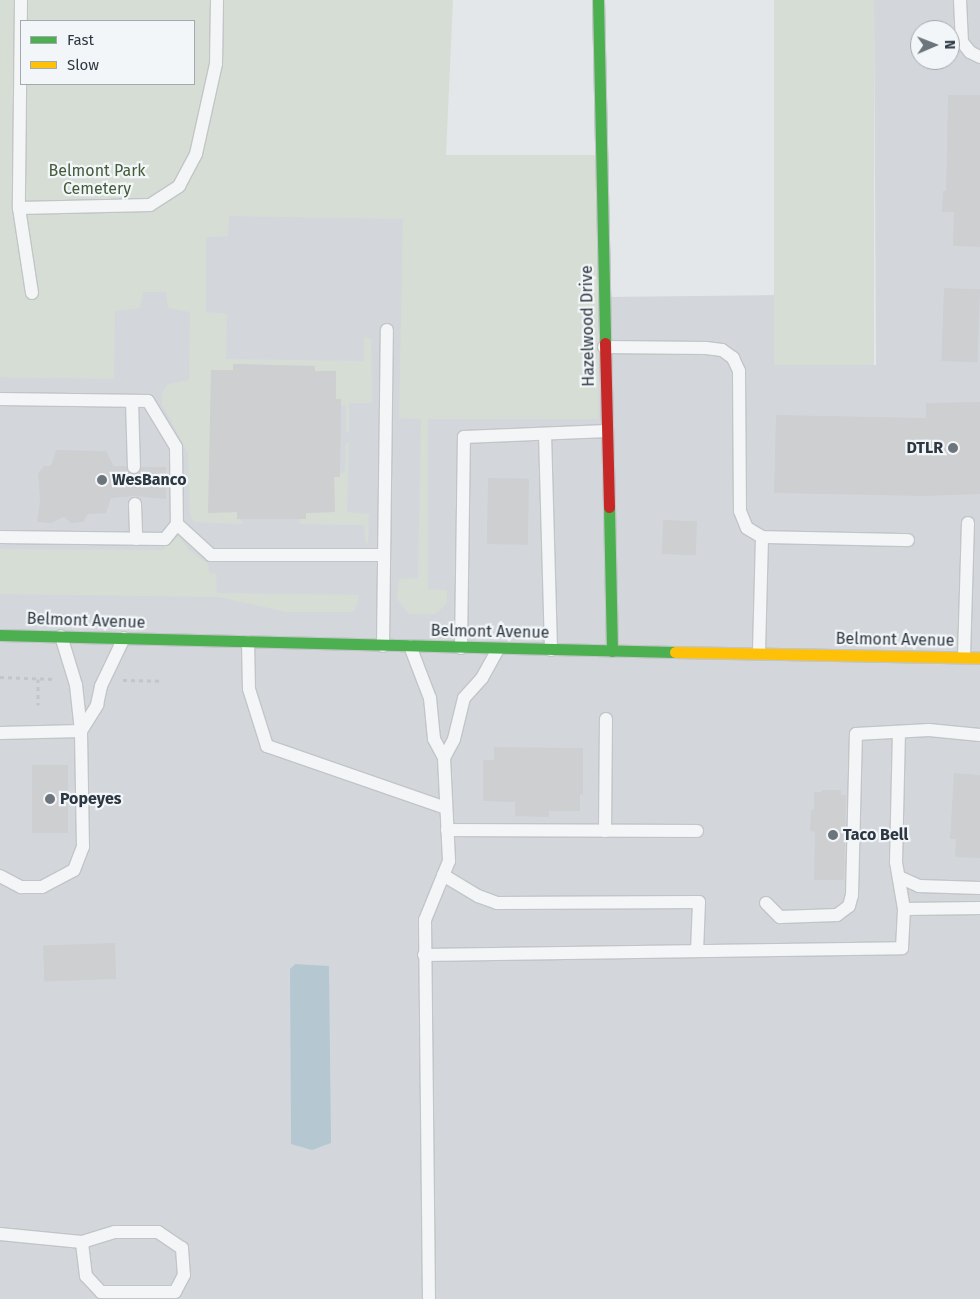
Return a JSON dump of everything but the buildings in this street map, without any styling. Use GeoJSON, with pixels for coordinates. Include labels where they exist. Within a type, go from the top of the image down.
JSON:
{"type":"FeatureCollection","features":[{"type":"Feature","properties":{"kind":"main road","name":"Hazelwood Drive"},"geometry":{"type":"LineString","coordinates":[[598,0],[612,651]]}},
{"type":"Feature","properties":{"kind":"main road","name":"Belmont Avenue"},"geometry":{"type":"LineString","coordinates":[[0,635],[498,649],[980,658]]}},
{"type":"Feature","properties":{"kind":"lane"},"geometry":{"type":"LineString","coordinates":[[21,0],[21,20]]}},
{"type":"Feature","properties":{"kind":"lane"},"geometry":{"type":"LineString","coordinates":[[19,208],[150,205],[179,186],[196,154],[216,64],[217,0]]}},
{"type":"Feature","properties":{"kind":"lane"},"geometry":{"type":"LineString","coordinates":[[960,0],[962,42],[970,52],[980,57]]}},
{"type":"Feature","properties":{"kind":"lane"},"geometry":{"type":"LineString","coordinates":[[20,85],[19,208],[32,293]]}},
{"type":"Feature","properties":{"kind":"lane"},"geometry":{"type":"LineString","coordinates":[[383,646],[387,330]]}},
{"type":"Feature","properties":{"kind":"lane"},"geometry":{"type":"LineString","coordinates":[[604,347],[706,348],[722,350],[733,358],[739,371],[740,510],[747,528],[762,537],[908,540]]}},
{"type":"Feature","properties":{"kind":"lane"},"geometry":{"type":"LineString","coordinates":[[0,398],[148,401],[176,446],[177,524],[164,539],[0,537]]}},
{"type":"Feature","properties":{"kind":"lane"},"geometry":{"type":"LineString","coordinates":[[132,400],[134,467]]}},
{"type":"Feature","properties":{"kind":"lane"},"geometry":{"type":"LineString","coordinates":[[461,648],[464,437],[607,431]]}},
{"type":"Feature","properties":{"kind":"lane"},"geometry":{"type":"LineString","coordinates":[[545,434],[551,650]]}},
{"type":"Feature","properties":{"kind":"lane"},"geometry":{"type":"LineString","coordinates":[[135,504],[136,538]]}},
{"type":"Feature","properties":{"kind":"lane"},"geometry":{"type":"LineString","coordinates":[[964,657],[968,523]]}},
{"type":"Feature","properties":{"kind":"lane"},"geometry":{"type":"LineString","coordinates":[[177,524],[211,555],[384,555]]}},
{"type":"Feature","properties":{"kind":"lane"},"geometry":{"type":"LineString","coordinates":[[759,653],[762,537]]}},
{"type":"Feature","properties":{"kind":"lane"},"geometry":{"type":"LineString","coordinates":[[0,876],[31,888],[55,883],[74,870],[83,847],[81,731],[76,685],[61,636]]}},
{"type":"Feature","properties":{"kind":"lane"},"geometry":{"type":"LineString","coordinates":[[81,731],[97,705],[101,686],[124,638]]}},
{"type":"Feature","properties":{"kind":"lane"},"geometry":{"type":"LineString","coordinates":[[248,642],[249,689],[267,746],[446,808]]}},
{"type":"Feature","properties":{"kind":"lane"},"geometry":{"type":"LineString","coordinates":[[410,646],[430,698],[434,739],[444,758],[449,861],[425,920],[429,1299]]}},
{"type":"Feature","properties":{"kind":"lane"},"geometry":{"type":"LineString","coordinates":[[444,758],[454,739],[464,698],[482,678],[498,649]]}},
{"type":"Feature","properties":{"kind":"lane"},"geometry":{"type":"LineString","coordinates":[[605,831],[606,719]]}},
{"type":"Feature","properties":{"kind":"lane"},"geometry":{"type":"LineString","coordinates":[[766,903],[780,917],[837,915],[849,906],[852,895],[856,734],[930,730],[980,735]]}},
{"type":"Feature","properties":{"kind":"lane"},"geometry":{"type":"LineString","coordinates":[[0,733],[81,731]]}},
{"type":"Feature","properties":{"kind":"lane"},"geometry":{"type":"LineString","coordinates":[[424,955],[902,948],[904,909],[896,862],[899,732]]}},
{"type":"Feature","properties":{"kind":"lane"},"geometry":{"type":"LineString","coordinates":[[447,830],[697,831]]}},
{"type":"Feature","properties":{"kind":"lane"},"geometry":{"type":"LineString","coordinates":[[443,875],[478,896],[497,903],[700,902],[698,951]]}},
{"type":"Feature","properties":{"kind":"lane"},"geometry":{"type":"LineString","coordinates":[[900,877],[919,886],[980,888]]}},
{"type":"Feature","properties":{"kind":"lane"},"geometry":{"type":"LineString","coordinates":[[904,909],[980,908]]}},
{"type":"Feature","properties":{"kind":"lane"},"geometry":{"type":"LineString","coordinates":[[0,1234],[82,1242],[115,1232],[158,1232],[182,1248],[184,1275],[175,1292],[101,1292],[86,1276],[82,1242]]}},
{"type":"Feature","properties":{"kind":"path"},"geometry":{"type":"LineString","coordinates":[[38,678],[38,706]]}},
{"type":"Feature","properties":{"kind":"shaded area"},"geometry":{"type":"Polygon","coordinates":[[[874,0],[980,0],[980,1299],[0,1299],[0,377],[106,378],[107,277],[200,204],[401,154],[603,297],[776,295],[776,365],[876,365],[874,0]]]}},
{"type":"Feature","properties":{"kind":"green space","name":"Belmont Park Cemetery"},"geometry":{"type":"Polygon","coordinates":[[[0,0],[453,0],[446,155],[601,155],[598,419],[428,419],[428,589],[447,590],[447,603],[434,614],[409,614],[397,599],[399,579],[418,578],[421,419],[399,418],[403,219],[229,216],[228,236],[206,237],[206,312],[227,314],[226,359],[364,361],[364,340],[365,337],[371,339],[372,399],[371,403],[349,403],[349,432],[346,432],[346,405],[341,406],[341,399],[336,399],[335,371],[315,371],[315,366],[234,364],[233,370],[212,370],[208,513],[237,512],[243,524],[194,522],[190,515],[188,453],[162,404],[162,393],[168,384],[189,380],[190,312],[168,308],[166,292],[143,292],[140,308],[115,311],[114,379],[0,377],[0,0]]]}},
{"type":"Feature","properties":{"kind":"green space"},"geometry":{"type":"Polygon","coordinates":[[[774,0],[874,0],[874,365],[774,365],[774,0]]]}},
{"type":"Feature","properties":{"kind":"green space"},"geometry":{"type":"Polygon","coordinates":[[[346,443],[349,443],[347,512],[369,514],[368,544],[365,542],[364,525],[300,524],[299,519],[306,519],[306,513],[335,512],[334,477],[345,471],[346,443]]]}},
{"type":"Feature","properties":{"kind":"green space"},"geometry":{"type":"Polygon","coordinates":[[[179,536],[188,549],[208,564],[209,573],[216,574],[217,593],[359,595],[356,608],[352,612],[286,612],[219,597],[0,594],[0,549],[162,550],[179,536]]]}},
{"type":"Feature","properties":{"kind":"water"},"geometry":{"type":"Polygon","coordinates":[[[295,964],[329,966],[331,1143],[312,1150],[291,1144],[290,969],[295,964]]]}},
{"type":"Feature","properties":{"kind":"traffic: fast"},"geometry":{"type":"LineString","coordinates":[[598,0],[605,343]]}},
{"type":"Feature","properties":{"kind":"traffic: fast"},"geometry":{"type":"LineString","coordinates":[[609,507],[612,651]]}},
{"type":"Feature","properties":{"kind":"traffic: fast"},"geometry":{"type":"LineString","coordinates":[[0,635],[675,652]]}},
{"type":"Feature","properties":{"kind":"traffic: slow"},"geometry":{"type":"LineString","coordinates":[[675,652],[980,658]]}},
{"type":"Feature","properties":{"kind":"traffic: jam"},"geometry":{"type":"LineString","coordinates":[[605,343],[609,507]]}},
{"type":"Feature","properties":{"kind":"place","name":"DTLR"},"geometry":{"type":"Point","coordinates":[953,448]}},
{"type":"Feature","properties":{"kind":"place","name":"WesBanco"},"geometry":{"type":"Point","coordinates":[102,480]}},
{"type":"Feature","properties":{"kind":"place","name":"Popeyes"},"geometry":{"type":"Point","coordinates":[50,799]}},
{"type":"Feature","properties":{"kind":"place","name":"Taco Bell"},"geometry":{"type":"Point","coordinates":[833,835]}}]}
